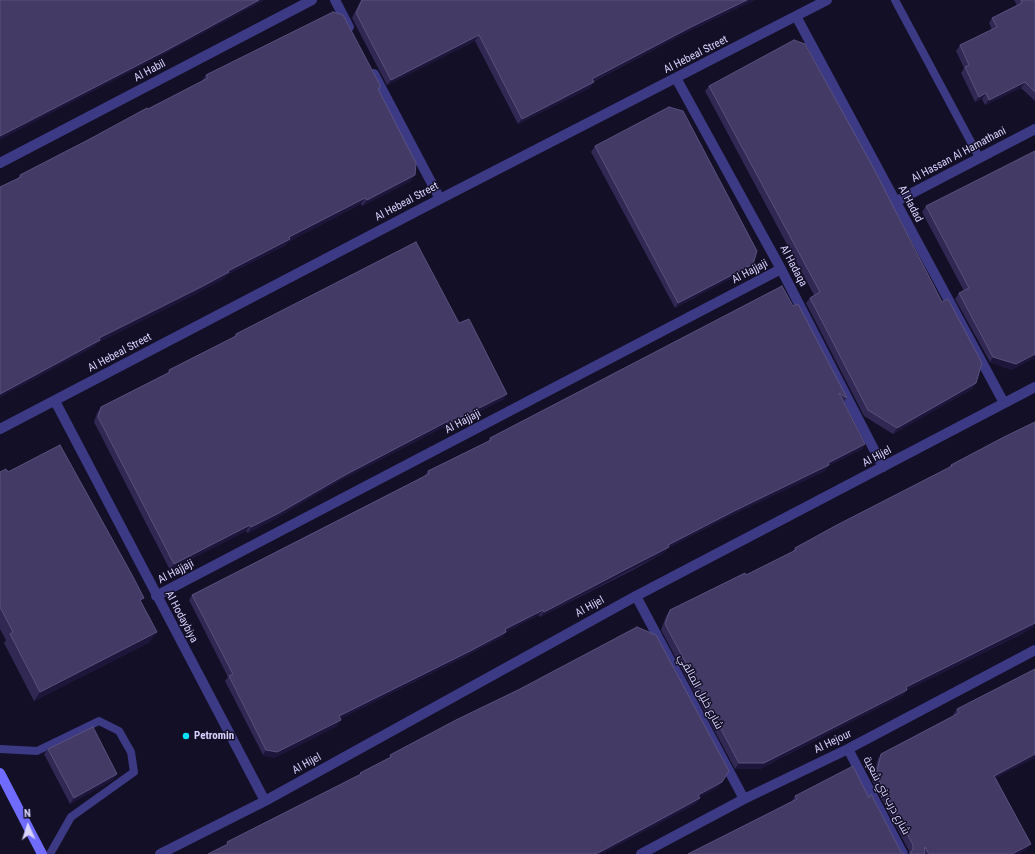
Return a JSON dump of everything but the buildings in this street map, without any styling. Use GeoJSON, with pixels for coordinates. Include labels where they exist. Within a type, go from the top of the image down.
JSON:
{"type":"FeatureCollection","features":[{"type":"Feature","properties":{"kind":"street","name":"Al Habil"},"geometry":{"type":"LineString","coordinates":[[0,163],[312,0]]}},
{"type":"Feature","properties":{"kind":"street"},"geometry":{"type":"LineString","coordinates":[[334,0],[353,34]]}},
{"type":"Feature","properties":{"kind":"street","name":"Al Hebeal Street"},"geometry":{"type":"LineString","coordinates":[[0,429],[440,199],[827,0]]}},
{"type":"Feature","properties":{"kind":"street","name":"Al Hadad"},"geometry":{"type":"LineString","coordinates":[[796,16],[1004,403]]}},
{"type":"Feature","properties":{"kind":"street"},"geometry":{"type":"LineString","coordinates":[[367,62],[440,199]]}},
{"type":"Feature","properties":{"kind":"street","name":"Al Hadaqa"},"geometry":{"type":"LineString","coordinates":[[676,78],[781,269],[883,467]]}},
{"type":"Feature","properties":{"kind":"street","name":"Al Hassan Al Hamathani"},"geometry":{"type":"LineString","coordinates":[[895,202],[1035,129]]}},
{"type":"Feature","properties":{"kind":"street","name":"Al Hajjaji"},"geometry":{"type":"LineString","coordinates":[[156,596],[781,269]]}},
{"type":"Feature","properties":{"kind":"street","name":"Al Hijel"},"geometry":{"type":"LineString","coordinates":[[160,854],[265,801],[636,596],[1035,386]]}},
{"type":"Feature","properties":{"kind":"street","name":"Al Hodaybiya"},"geometry":{"type":"LineString","coordinates":[[55,401],[156,596],[265,801]]}},
{"type":"Feature","properties":{"kind":"street","name":"شارع خليل المالقي"},"geometry":{"type":"LineString","coordinates":[[636,596],[744,799]]}},
{"type":"Feature","properties":{"kind":"street","name":"Al Hejour"},"geometry":{"type":"LineString","coordinates":[[641,854],[744,799],[848,749],[1035,650]]}},
{"type":"Feature","properties":{"kind":"street","name":"شارع درب بني شعبة"},"geometry":{"type":"LineString","coordinates":[[848,749],[903,854]]}},
{"type":"Feature","properties":{"kind":"street"},"geometry":{"type":"LineString","coordinates":[[0,773],[42,854]]}},
{"type":"Feature","properties":{"kind":"lane"},"geometry":{"type":"LineString","coordinates":[[895,0],[979,157]]}},
{"type":"Feature","properties":{"kind":"lane"},"geometry":{"type":"LineString","coordinates":[[0,749],[37,751],[99,720],[119,731],[131,752],[134,772],[71,817],[50,854]]}},
{"type":"Feature","properties":{"kind":"place","name":"Petromin"},"geometry":{"type":"Point","coordinates":[186,736]}}]}
